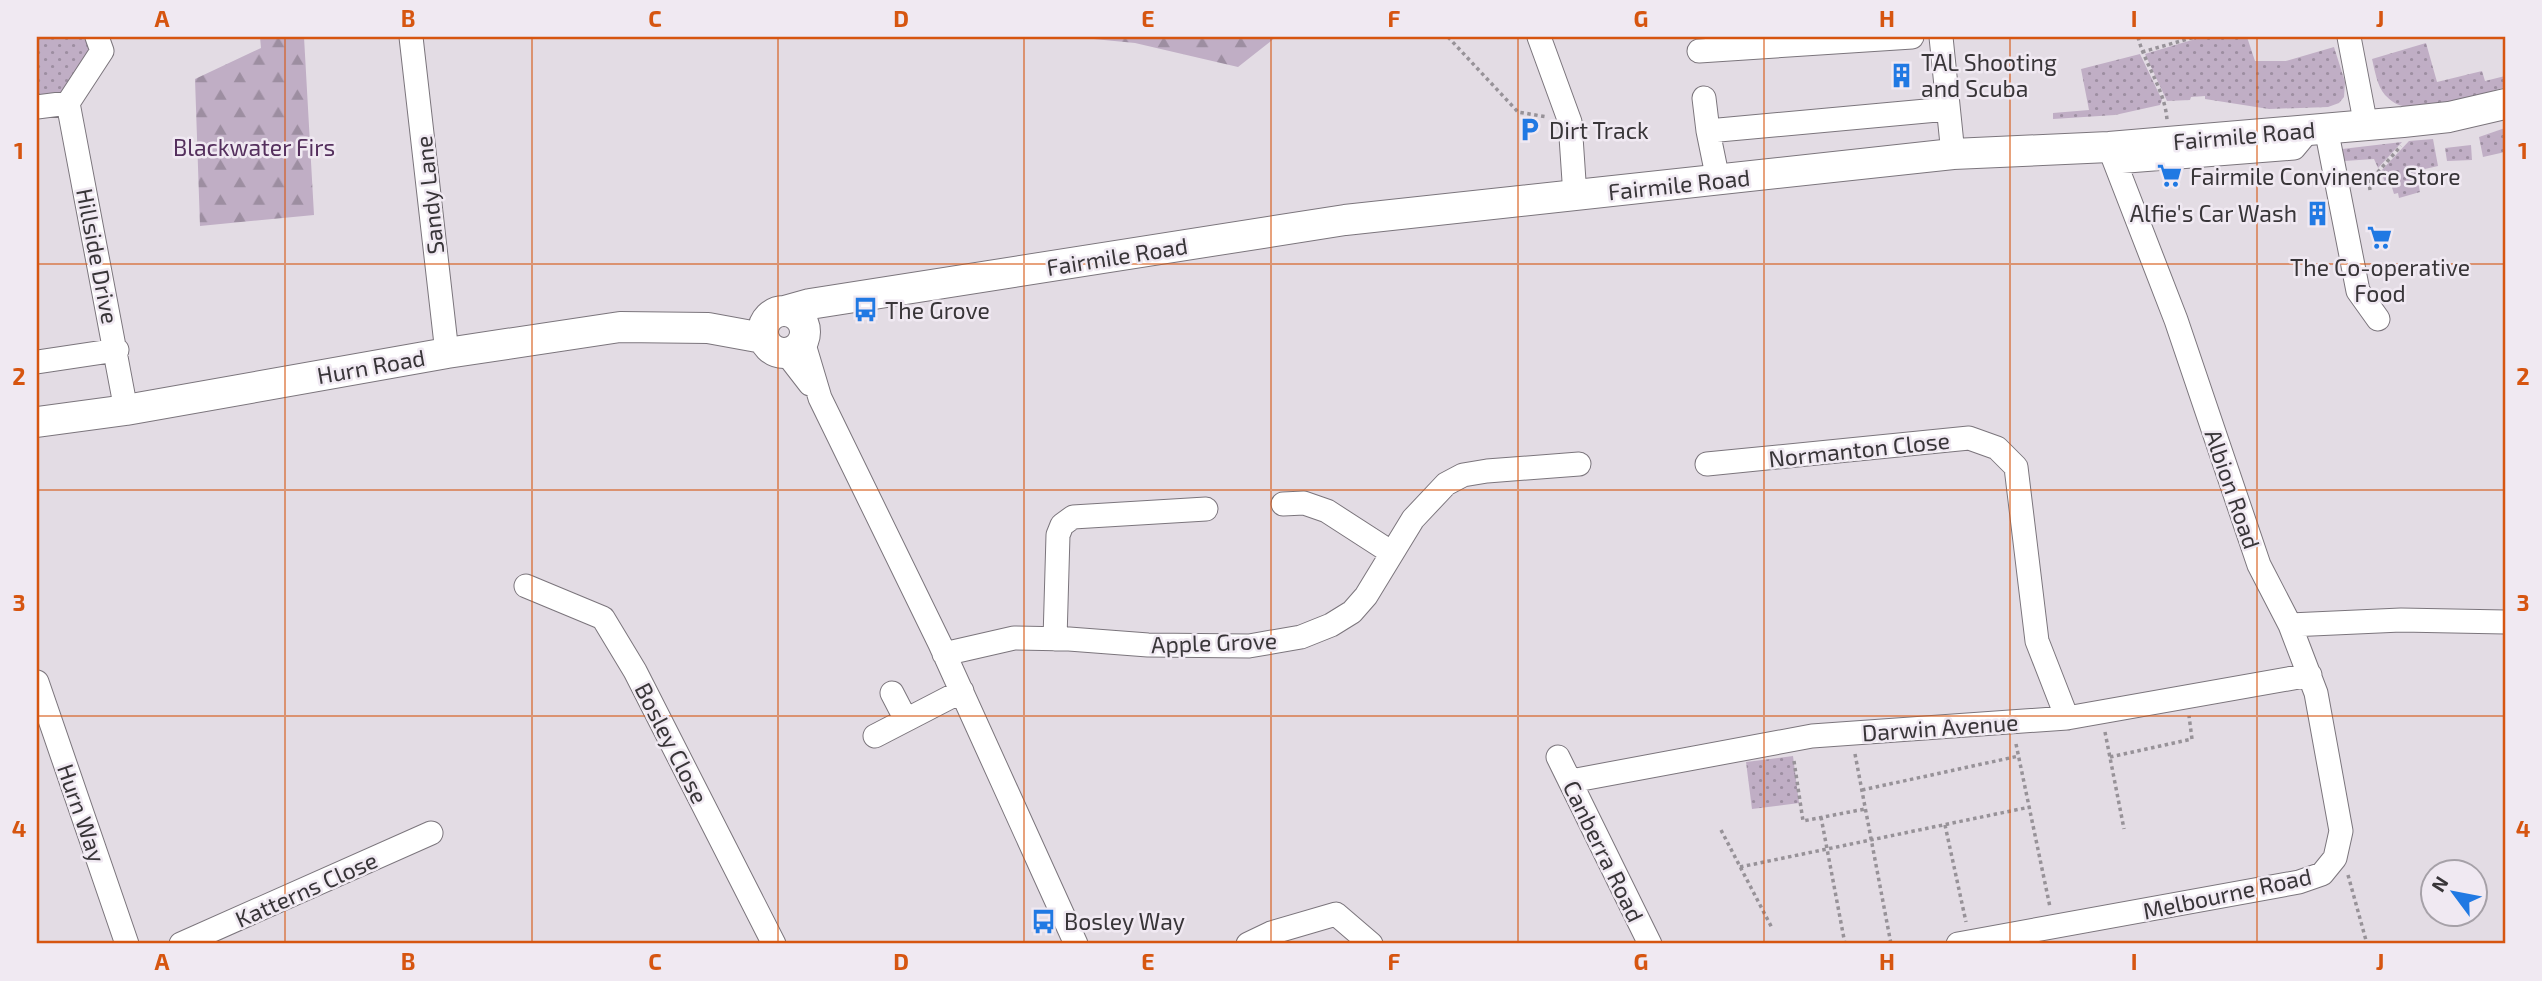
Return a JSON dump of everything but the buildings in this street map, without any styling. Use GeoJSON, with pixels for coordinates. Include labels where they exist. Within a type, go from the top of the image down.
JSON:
{"type":"FeatureCollection","features":[{"type":"Feature","properties":{"kind":"main road","name":"Fairmile Road"},"geometry":{"type":"LineString","coordinates":[[785,331],[810,303],[1345,220],[1954,154],[2112,154],[2169,142],[2449,117],[2505,104]]}},
{"type":"Feature","properties":{"kind":"main road","name":"Hurn Road"},"geometry":{"type":"LineString","coordinates":[[37,422],[127,410],[447,353],[621,327],[785,331]]}},
{"type":"Feature","properties":{"kind":"street"},"geometry":{"type":"LineString","coordinates":[[37,107],[68,103],[102,51],[97,37]]}},
{"type":"Feature","properties":{"kind":"street","name":"Sandy Lane"},"geometry":{"type":"LineString","coordinates":[[411,37],[447,353]]}},
{"type":"Feature","properties":{"kind":"street"},"geometry":{"type":"LineString","coordinates":[[1539,37],[1570,122],[1575,195]]}},
{"type":"Feature","properties":{"kind":"street"},"geometry":{"type":"LineString","coordinates":[[1699,53],[1912,37]]}},
{"type":"Feature","properties":{"kind":"street"},"geometry":{"type":"LineString","coordinates":[[1941,37],[1954,154]]}},
{"type":"Feature","properties":{"kind":"street"},"geometry":{"type":"LineString","coordinates":[[2349,37],[2366,125]]}},
{"type":"Feature","properties":{"kind":"street"},"geometry":{"type":"LineString","coordinates":[[1704,98],[1718,180]]}},
{"type":"Feature","properties":{"kind":"street","name":"Hillside Drive"},"geometry":{"type":"LineString","coordinates":[[68,103],[127,410]]}},
{"type":"Feature","properties":{"kind":"street"},"geometry":{"type":"LineString","coordinates":[[1708,131],[1948,109]]}},
{"type":"Feature","properties":{"kind":"street"},"geometry":{"type":"LineString","coordinates":[[2112,154],[2294,148],[2317,129],[2358,291],[2378,319]]}},
{"type":"Feature","properties":{"kind":"street","name":"Albion Road"},"geometry":{"type":"LineString","coordinates":[[2112,154],[2176,320],[2259,565],[2290,625]]}},
{"type":"Feature","properties":{"kind":"street"},"geometry":{"type":"LineString","coordinates":[[785,331],[962,691],[1076,944]]}},
{"type":"Feature","properties":{"kind":"street"},"geometry":{"type":"LineString","coordinates":[[37,362],[117,350]]}},
{"type":"Feature","properties":{"kind":"street","name":"Normanton Close"},"geometry":{"type":"LineString","coordinates":[[1721,468],[1969,438],[1997,448],[2016,467],[2037,641],[2067,718]]}},
{"type":"Feature","properties":{"kind":"street","name":"Apple Grove"},"geometry":{"type":"LineString","coordinates":[[944,654],[1014,638],[1148,645],[1250,646],[1301,637],[1331,625],[1352,612],[1366,596],[1413,519],[1446,484],[1462,475],[1488,471],[1579,464]]}},
{"type":"Feature","properties":{"kind":"street"},"geometry":{"type":"LineString","coordinates":[[1283,504],[1304,503],[1327,511],[1392,553]]}},
{"type":"Feature","properties":{"kind":"street"},"geometry":{"type":"LineString","coordinates":[[1055,639],[1058,535],[1062,525],[1073,517],[1206,509]]}},
{"type":"Feature","properties":{"kind":"street","name":"Bosley Close"},"geometry":{"type":"LineString","coordinates":[[526,586],[603,618],[635,671],[774,944]]}},
{"type":"Feature","properties":{"kind":"street"},"geometry":{"type":"LineString","coordinates":[[2290,625],[2401,620],[2505,622]]}},
{"type":"Feature","properties":{"kind":"street","name":"Melbourne Road"},"geometry":{"type":"LineString","coordinates":[[1964,943],[2299,882],[2322,874],[2335,858],[2341,831],[2310,675],[2290,625]]}},
{"type":"Feature","properties":{"kind":"street","name":"Darwin Avenue"},"geometry":{"type":"LineString","coordinates":[[1571,781],[1791,740],[1851,733],[2067,718],[2310,675]]}},
{"type":"Feature","properties":{"kind":"street","name":"Hurn Way"},"geometry":{"type":"LineString","coordinates":[[37,682],[127,944]]}},
{"type":"Feature","properties":{"kind":"street"},"geometry":{"type":"LineString","coordinates":[[875,736],[962,691]]}},
{"type":"Feature","properties":{"kind":"street"},"geometry":{"type":"LineString","coordinates":[[892,693],[906,720]]}},
{"type":"Feature","properties":{"kind":"street","name":"Canberra Road"},"geometry":{"type":"LineString","coordinates":[[1558,757],[1650,944]]}},
{"type":"Feature","properties":{"kind":"street","name":"Katterns Close"},"geometry":{"type":"LineString","coordinates":[[181,944],[431,833]]}},
{"type":"Feature","properties":{"kind":"street"},"geometry":{"type":"LineString","coordinates":[[1248,944],[1270,933],[1336,915],[1371,944]]}},
{"type":"Feature","properties":{"kind":"path"},"geometry":{"type":"LineString","coordinates":[[1448,37],[1518,112],[1570,122]]}},
{"type":"Feature","properties":{"kind":"path"},"geometry":{"type":"LineString","coordinates":[[2137,37],[2166,105],[2169,142]]}},
{"type":"Feature","properties":{"kind":"path"},"geometry":{"type":"LineString","coordinates":[[2142,52],[2175,39],[2195,37]]}},
{"type":"Feature","properties":{"kind":"path"},"geometry":{"type":"LineString","coordinates":[[2371,190],[2369,182],[2406,141],[2403,122]]}},
{"type":"Feature","properties":{"kind":"path"},"geometry":{"type":"LineString","coordinates":[[2110,757],[2192,738],[2187,697]]}},
{"type":"Feature","properties":{"kind":"path"},"geometry":{"type":"LineString","coordinates":[[2101,712],[2124,829]]}},
{"type":"Feature","properties":{"kind":"path"},"geometry":{"type":"LineString","coordinates":[[2012,722],[2054,927]]}},
{"type":"Feature","properties":{"kind":"path"},"geometry":{"type":"LineString","coordinates":[[1851,733],[1891,944]]}},
{"type":"Feature","properties":{"kind":"path"},"geometry":{"type":"LineString","coordinates":[[1791,740],[1803,821],[1865,809]]}},
{"type":"Feature","properties":{"kind":"path"},"geometry":{"type":"LineString","coordinates":[[1862,790],[2019,756]]}},
{"type":"Feature","properties":{"kind":"path"},"geometry":{"type":"LineString","coordinates":[[1740,867],[2030,807]]}},
{"type":"Feature","properties":{"kind":"path"},"geometry":{"type":"LineString","coordinates":[[1821,817],[1845,944]]}},
{"type":"Feature","properties":{"kind":"path"},"geometry":{"type":"LineString","coordinates":[[1945,825],[1964,943]]}},
{"type":"Feature","properties":{"kind":"path"},"geometry":{"type":"LineString","coordinates":[[1721,830],[1772,928]]}},
{"type":"Feature","properties":{"kind":"path"},"geometry":{"type":"LineString","coordinates":[[2335,858],[2346,866],[2367,944]]}},
{"type":"Feature","properties":{"kind":"green space"},"geometry":{"type":"Polygon","coordinates":[[[37,37],[89,37],[94,50],[63,96],[37,99],[37,37]]]}},
{"type":"Feature","properties":{"kind":"green space","name":"Blackwater Firs"},"geometry":{"type":"Polygon","coordinates":[[[260,37],[304,37],[314,215],[200,226],[195,79],[261,48],[260,37]]]}},
{"type":"Feature","properties":{"kind":"green space"},"geometry":{"type":"Polygon","coordinates":[[[1073,37],[1276,37],[1238,67],[1135,43],[1073,37]]]}},
{"type":"Feature","properties":{"kind":"green space"},"geometry":{"type":"Polygon","coordinates":[[[2202,37],[2247,37],[2255,61],[2286,61],[2334,47],[2345,82],[2344,97],[2339,103],[2328,107],[2269,109],[2205,99],[2205,96],[2167,101],[2145,54],[2202,37]]]}},
{"type":"Feature","properties":{"kind":"green space"},"geometry":{"type":"Polygon","coordinates":[[[2426,43],[2437,82],[2482,71],[2485,81],[2505,76],[2505,87],[2439,104],[2412,107],[2396,103],[2385,95],[2380,87],[2372,59],[2426,43]]]}},
{"type":"Feature","properties":{"kind":"green space"},"geometry":{"type":"Polygon","coordinates":[[[2140,54],[2162,100],[2160,105],[2115,115],[2053,119],[2053,113],[2089,110],[2081,69],[2140,54]]]}},
{"type":"Feature","properties":{"kind":"green space"},"geometry":{"type":"Polygon","coordinates":[[[2505,128],[2505,152],[2483,157],[2479,137],[2505,128]]]}},
{"type":"Feature","properties":{"kind":"green space"},"geometry":{"type":"Polygon","coordinates":[[[2433,139],[2438,166],[2416,171],[2420,192],[2399,198],[2398,193],[2394,194],[2390,181],[2385,183],[2381,171],[2409,141],[2433,139]]]}},
{"type":"Feature","properties":{"kind":"green space"},"geometry":{"type":"Polygon","coordinates":[[[2402,142],[2378,168],[2374,159],[2344,161],[2342,149],[2402,142]]]}},
{"type":"Feature","properties":{"kind":"green space"},"geometry":{"type":"Polygon","coordinates":[[[2471,145],[2472,160],[2447,161],[2445,148],[2471,145]]]}},
{"type":"Feature","properties":{"kind":"green space"},"geometry":{"type":"Polygon","coordinates":[[[1793,756],[1799,803],[1752,809],[1746,762],[1793,756]]]}},
{"type":"Feature","properties":{"kind":"place","name":"TAL Shooting and Scuba"},"geometry":{"type":"Point","coordinates":[1901,75]}},
{"type":"Feature","properties":{"kind":"place","name":"Dirt Track"},"geometry":{"type":"Point","coordinates":[1529,130]}},
{"type":"Feature","properties":{"kind":"place","name":"Fairmile Convinence Store"},"geometry":{"type":"Point","coordinates":[2170,176]}},
{"type":"Feature","properties":{"kind":"place","name":"Alfie's Car Wash"},"geometry":{"type":"Point","coordinates":[2317,213]}},
{"type":"Feature","properties":{"kind":"place","name":"The Co-operative Food"},"geometry":{"type":"Point","coordinates":[2380,237]}},
{"type":"Feature","properties":{"kind":"place","name":"The Grove"},"geometry":{"type":"Point","coordinates":[865,310]}},
{"type":"Feature","properties":{"kind":"place","name":"Bosley Way"},"geometry":{"type":"Point","coordinates":[1044,921]}}]}
